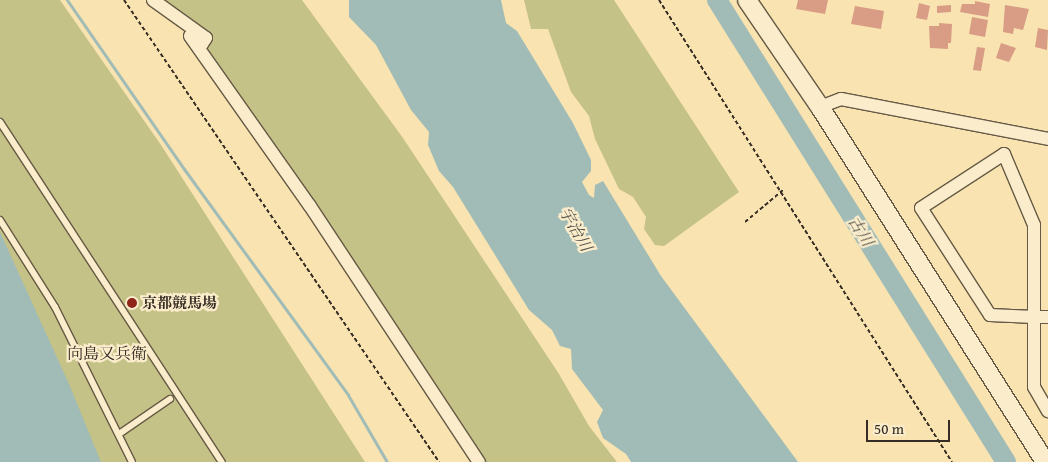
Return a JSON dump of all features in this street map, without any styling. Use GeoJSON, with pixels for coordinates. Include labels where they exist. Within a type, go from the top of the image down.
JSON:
{"type":"FeatureCollection","features":[{"type":"Feature","properties":{"kind":"street"},"geometry":{"type":"LineString","coordinates":[[153,0],[206,38],[202,44],[190,36],[310,206],[479,462]]}},
{"type":"Feature","properties":{"kind":"street"},"geometry":{"type":"LineString","coordinates":[[747,0],[820,107],[1045,462]]}},
{"type":"Feature","properties":{"kind":"street"},"geometry":{"type":"LineString","coordinates":[[820,107],[841,99],[1048,139]]}},
{"type":"Feature","properties":{"kind":"street"},"geometry":{"type":"LineString","coordinates":[[1009,131],[1004,154],[1034,225],[1034,387],[1048,411]]}},
{"type":"Feature","properties":{"kind":"street"},"geometry":{"type":"LineString","coordinates":[[1004,154],[921,208],[990,315],[1048,317]]}},
{"type":"Feature","properties":{"kind":"lane"},"geometry":{"type":"LineString","coordinates":[[0,122],[222,462]]}},
{"type":"Feature","properties":{"kind":"lane"},"geometry":{"type":"LineString","coordinates":[[0,220],[55,307],[132,462]]}},
{"type":"Feature","properties":{"kind":"lane"},"geometry":{"type":"LineString","coordinates":[[119,434],[170,399]]}},
{"type":"Feature","properties":{"kind":"path"},"geometry":{"type":"LineString","coordinates":[[124,0],[438,462]]}},
{"type":"Feature","properties":{"kind":"path"},"geometry":{"type":"LineString","coordinates":[[659,0],[783,190],[952,462]]}},
{"type":"Feature","properties":{"kind":"path"},"geometry":{"type":"LineString","coordinates":[[744,222],[783,190]]}},
{"type":"Feature","properties":{"kind":"shaded area","name":"京都競馬場"},"geometry":{"type":"Polygon","coordinates":[[[0,0],[60,0],[161,145],[365,462],[0,462],[0,0]]]}},
{"type":"Feature","properties":{"kind":"shaded area"},"geometry":{"type":"Polygon","coordinates":[[[153,0],[302,0],[403,138],[559,374],[589,426],[617,462],[479,462],[202,44],[153,0]]]}},
{"type":"Feature","properties":{"kind":"shaded area"},"geometry":{"type":"Polygon","coordinates":[[[524,0],[614,0],[739,192],[664,246],[655,245],[644,229],[646,217],[633,197],[619,189],[595,139],[589,116],[571,92],[548,29],[531,29],[524,0]]]}},
{"type":"Feature","properties":{"kind":"water","name":"宇治川"},"geometry":{"type":"Polygon","coordinates":[[[349,0],[501,0],[506,23],[517,31],[573,123],[591,160],[591,171],[582,182],[589,195],[594,198],[595,185],[603,181],[661,276],[798,462],[631,462],[626,454],[603,438],[597,422],[603,410],[572,369],[571,349],[560,346],[552,330],[529,310],[453,187],[439,171],[428,145],[429,132],[411,110],[376,45],[349,17],[349,0]]]}},
{"type":"Feature","properties":{"kind":"water"},"geometry":{"type":"Polygon","coordinates":[[[0,232],[69,384],[101,462],[0,462],[0,232]]]}},
{"type":"Feature","properties":{"kind":"building"},"geometry":{"type":"Polygon","coordinates":[[[798,0],[828,0],[825,14],[796,9],[798,0]]]}},
{"type":"Feature","properties":{"kind":"building"},"geometry":{"type":"Polygon","coordinates":[[[975,1],[990,4],[988,17],[960,12],[962,4],[975,4],[975,1]]]}},
{"type":"Feature","properties":{"kind":"building"},"geometry":{"type":"Polygon","coordinates":[[[919,3],[930,6],[927,20],[916,18],[919,3]]]}},
{"type":"Feature","properties":{"kind":"building"},"geometry":{"type":"Polygon","coordinates":[[[951,5],[951,12],[937,13],[937,6],[951,5]]]}},
{"type":"Feature","properties":{"kind":"building"},"geometry":{"type":"Polygon","coordinates":[[[1005,5],[1029,9],[1023,30],[1014,28],[1013,34],[1003,32],[1005,5]]]}},
{"type":"Feature","properties":{"kind":"building"},"geometry":{"type":"Polygon","coordinates":[[[855,6],[884,11],[881,29],[851,24],[855,6]]]}},
{"type":"Feature","properties":{"kind":"building"},"geometry":{"type":"Polygon","coordinates":[[[972,17],[988,20],[985,37],[969,34],[972,17]]]}},
{"type":"Feature","properties":{"kind":"building"},"geometry":{"type":"Polygon","coordinates":[[[939,23],[952,24],[951,43],[948,43],[948,49],[930,48],[929,26],[939,26],[939,23]]]}},
{"type":"Feature","properties":{"kind":"building"},"geometry":{"type":"Polygon","coordinates":[[[1038,28],[1048,30],[1047,50],[1035,47],[1038,28]]]}},
{"type":"Feature","properties":{"kind":"building"},"geometry":{"type":"Polygon","coordinates":[[[1001,43],[1016,48],[1009,62],[996,58],[1001,43]]]}},
{"type":"Feature","properties":{"kind":"building"},"geometry":{"type":"Polygon","coordinates":[[[977,47],[985,48],[981,71],[973,70],[977,47]]]}},
{"type":"Feature","properties":{"kind":"waterway"},"geometry":{"type":"LineString","coordinates":[[67,0],[184,169],[348,395],[387,462]]}},
{"type":"Feature","properties":{"kind":"waterway","name":"古川"},"geometry":{"type":"LineString","coordinates":[[717,0],[1006,462]]}},
{"type":"Feature","properties":{"kind":"place","name":"京都競馬場"},"geometry":{"type":"Point","coordinates":[132,303]}},
{"type":"Feature","properties":{"kind":"district","name":"向島又兵衛"},"geometry":{"type":"Point","coordinates":[107,353]}}]}
